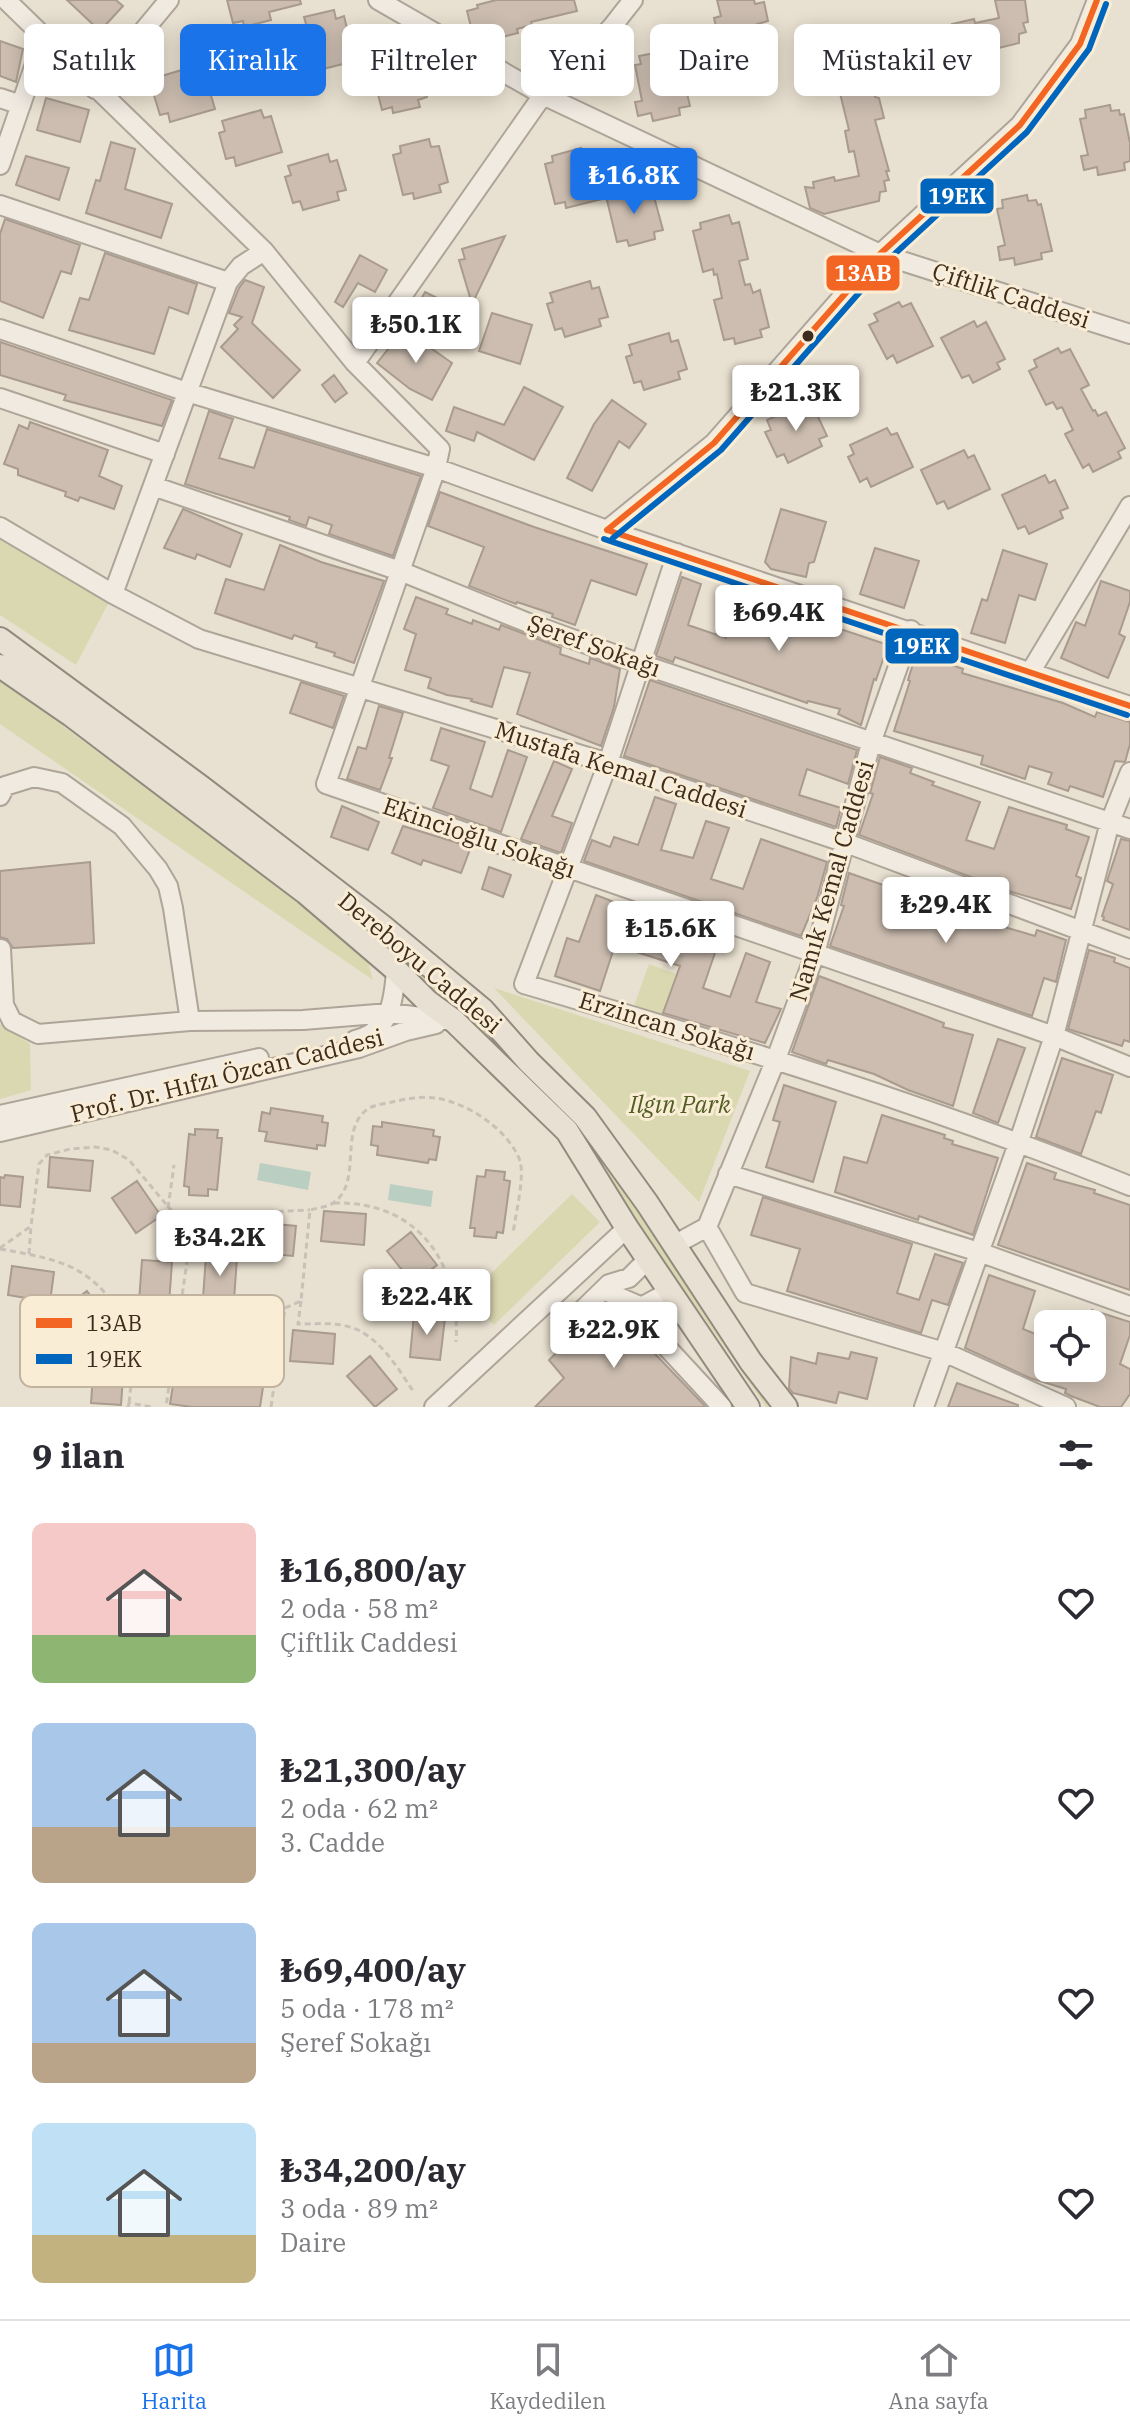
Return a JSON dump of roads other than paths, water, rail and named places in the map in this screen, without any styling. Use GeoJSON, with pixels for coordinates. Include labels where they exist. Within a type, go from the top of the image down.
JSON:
{"type":"FeatureCollection","features":[{"type":"Feature","properties":{"kind":"main road","name":"Dereboyu Caddesi"},"geometry":{"type":"LineString","coordinates":[[0,639],[201,787],[382,926],[483,1010],[529,1062],[585,1117],[751,1362],[786,1407]]}},
{"type":"Feature","properties":{"kind":"main road","name":"Dereboyu Caddesi"},"geometry":{"type":"LineString","coordinates":[[0,666],[71,715],[306,893],[396,970],[428,1002],[454,1021],[567,1131],[647,1260],[748,1407]]}},
{"type":"Feature","properties":{"kind":"street"},"geometry":{"type":"LineString","coordinates":[[6,0],[30,24]]}},
{"type":"Feature","properties":{"kind":"street"},"geometry":{"type":"LineString","coordinates":[[149,24],[169,0]]}},
{"type":"Feature","properties":{"kind":"street","name":"Çiftlik Caddesi"},"geometry":{"type":"LineString","coordinates":[[378,0],[521,82]]}},
{"type":"Feature","properties":{"kind":"street"},"geometry":{"type":"LineString","coordinates":[[614,24],[633,0]]}},
{"type":"Feature","properties":{"kind":"street"},"geometry":{"type":"LineString","coordinates":[[607,530],[714,443],[880,254],[1020,125],[1080,44],[1097,0]]}},
{"type":"Feature","properties":{"kind":"street"},"geometry":{"type":"LineString","coordinates":[[0,165],[24,96]]}},
{"type":"Feature","properties":{"kind":"street"},"geometry":{"type":"LineString","coordinates":[[102,96],[264,251],[355,363],[440,449],[359,688]]}},
{"type":"Feature","properties":{"kind":"street"},"geometry":{"type":"LineString","coordinates":[[355,363],[542,96]]}},
{"type":"Feature","properties":{"kind":"street","name":"Çiftlik Caddesi"},"geometry":{"type":"LineString","coordinates":[[545,96],[880,254],[1130,334]]}},
{"type":"Feature","properties":{"kind":"street"},"geometry":{"type":"LineString","coordinates":[[0,98],[21,105]]}},
{"type":"Feature","properties":{"kind":"street"},"geometry":{"type":"LineString","coordinates":[[0,205],[228,282]]}},
{"type":"Feature","properties":{"kind":"street"},"geometry":{"type":"LineString","coordinates":[[113,594],[228,282],[241,266],[264,251]]}},
{"type":"Feature","properties":{"kind":"street"},"geometry":{"type":"LineString","coordinates":[[0,329],[187,392],[436,468],[607,530],[1130,706]]}},
{"type":"Feature","properties":{"kind":"street"},"geometry":{"type":"LineString","coordinates":[[0,398],[165,454]]}},
{"type":"Feature","properties":{"kind":"street","name":"Şeref Sokağı"},"geometry":{"type":"LineString","coordinates":[[153,486],[400,571],[641,664],[1130,829]]}},
{"type":"Feature","properties":{"kind":"street"},"geometry":{"type":"LineString","coordinates":[[1031,671],[1130,506]]}},
{"type":"Feature","properties":{"kind":"street","name":"Mustafa Kemal Caddesi"},"geometry":{"type":"LineString","coordinates":[[0,527],[113,594],[199,639],[608,763],[846,843],[1130,949]]}},
{"type":"Feature","properties":{"kind":"street","name":"Erzincan Sokağı"},"geometry":{"type":"LineString","coordinates":[[677,553],[608,763],[524,984],[776,1059],[1019,1141],[1130,1186]]}},
{"type":"Feature","properties":{"kind":"street","name":"Namık Kemal Caddesi"},"geometry":{"type":"LineString","coordinates":[[707,1227],[815,954],[871,743],[911,630]]}},
{"type":"Feature","properties":{"kind":"street","name":"Ekincioğlu Sokağı"},"geometry":{"type":"LineString","coordinates":[[359,688],[326,784],[1054,1036],[1130,1067]]}},
{"type":"Feature","properties":{"kind":"street"},"geometry":{"type":"LineString","coordinates":[[924,1407],[1054,1036],[1110,822],[1130,772]]}},
{"type":"Feature","properties":{"kind":"street"},"geometry":{"type":"LineString","coordinates":[[0,796],[5,786],[34,777],[62,783],[122,826],[158,869],[168,886],[190,1021]]}},
{"type":"Feature","properties":{"kind":"street"},"geometry":{"type":"LineString","coordinates":[[1,949],[4,1005],[12,1021],[38,1034],[190,1021],[316,1019],[389,1013],[454,1021]]}},
{"type":"Feature","properties":{"kind":"street"},"geometry":{"type":"LineString","coordinates":[[389,1013],[393,1007],[396,970]]}},
{"type":"Feature","properties":{"kind":"street","name":"Prof. Dr. Hıfzı Özcan Caddesi"},"geometry":{"type":"LineString","coordinates":[[0,1115],[367,1037],[389,1013]]}},
{"type":"Feature","properties":{"kind":"street","name":"Prof. Dr. Hıfzı Özcan Caddesi"},"geometry":{"type":"LineString","coordinates":[[0,1132],[359,1048],[406,1031],[454,1021]]}},
{"type":"Feature","properties":{"kind":"street"},"geometry":{"type":"LineString","coordinates":[[728,1174],[979,1252],[1130,1306]]}},
{"type":"Feature","properties":{"kind":"street"},"geometry":{"type":"LineString","coordinates":[[674,1245],[707,1227],[745,1293],[944,1352],[1066,1407]]}},
{"type":"Feature","properties":{"kind":"street"},"geometry":{"type":"LineString","coordinates":[[434,1407],[627,1228]]}},
{"type":"Feature","properties":{"kind":"street"},"geometry":{"type":"LineString","coordinates":[[563,1329],[609,1284],[629,1278],[647,1260]]}},
{"type":"Feature","properties":{"kind":"street"},"geometry":{"type":"LineString","coordinates":[[603,1290],[642,1307]]}},
{"type":"Feature","properties":{"kind":"street"},"geometry":{"type":"LineString","coordinates":[[669,1292],[642,1307],[638,1316],[722,1407]]}},
{"type":"Feature","properties":{"kind":"park label","name":"Ilgın Park"},"geometry":{"type":"Point","coordinates":[680,1105]}}]}
